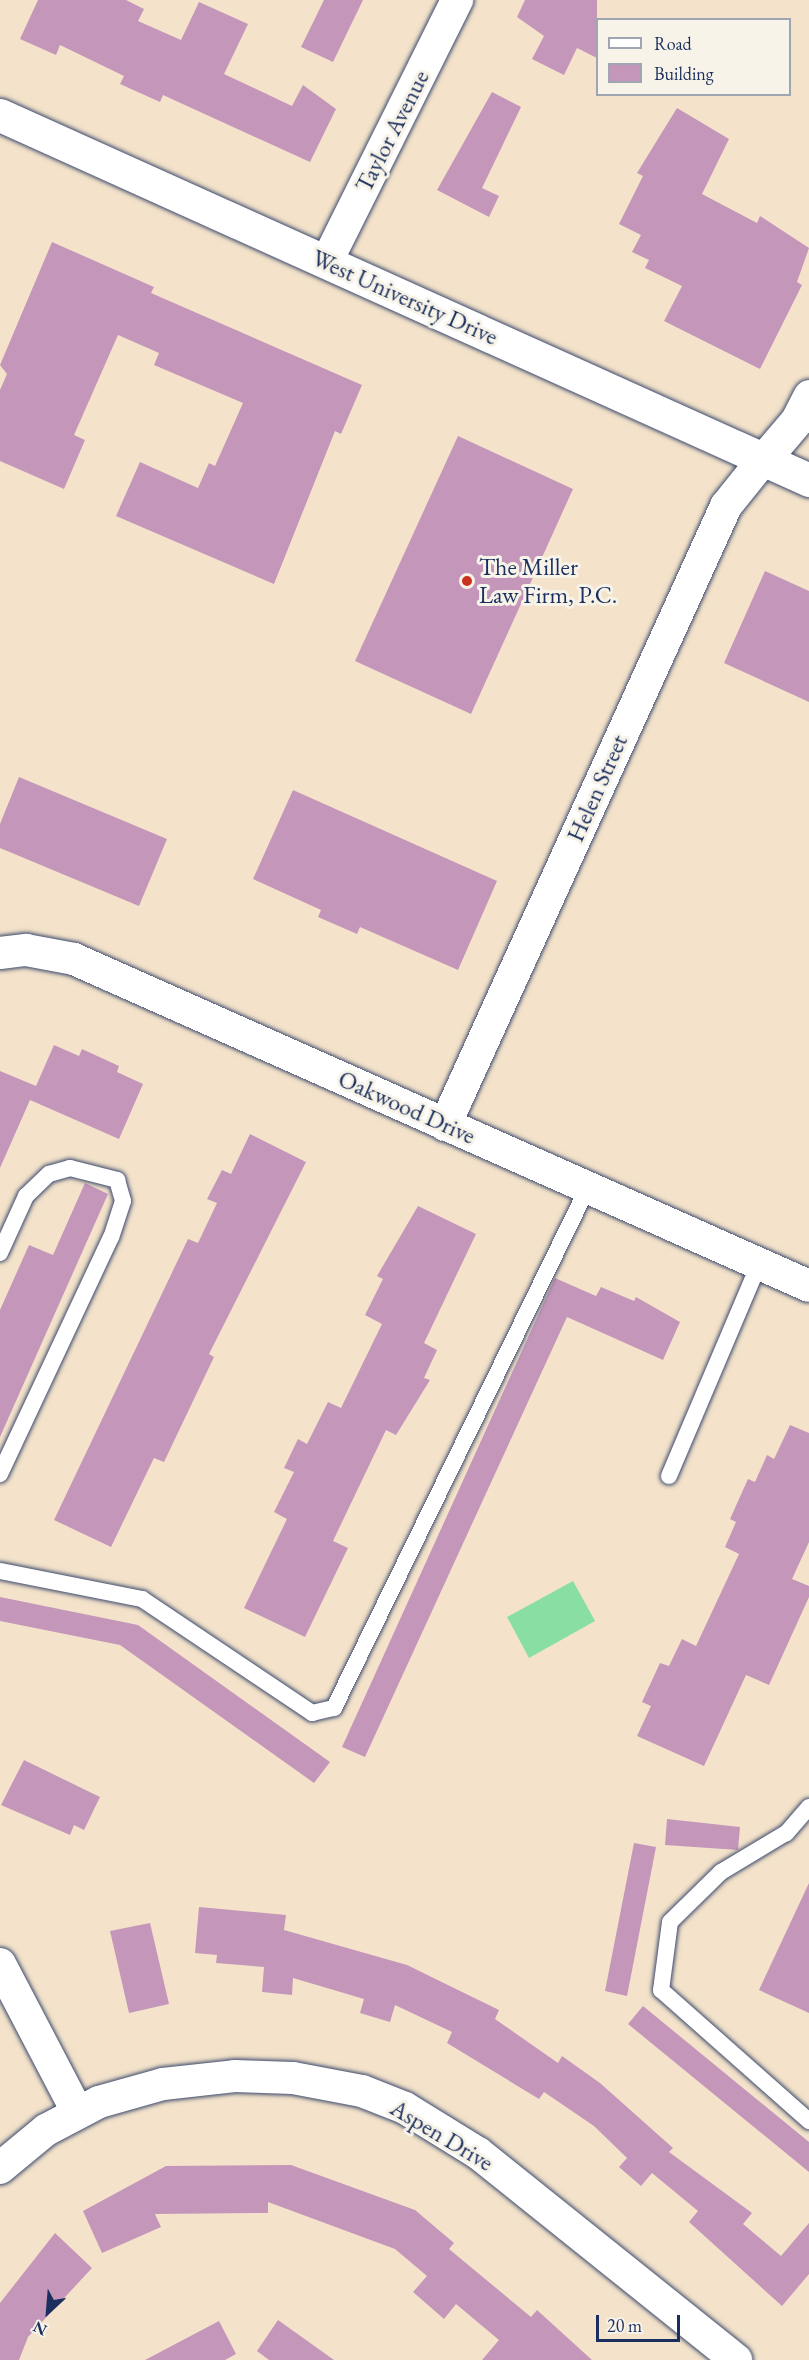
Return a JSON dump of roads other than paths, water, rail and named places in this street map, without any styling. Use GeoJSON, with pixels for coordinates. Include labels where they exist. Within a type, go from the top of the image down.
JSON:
{"type":"FeatureCollection","features":[{"type":"Feature","properties":{"kind":"main road","name":"West University Drive"},"geometry":{"type":"LineString","coordinates":[[0,115],[809,480]]}},
{"type":"Feature","properties":{"kind":"main road"},"geometry":{"type":"LineString","coordinates":[[763,460],[797,420],[809,396]]}},
{"type":"Feature","properties":{"kind":"street","name":"Taylor Avenue"},"geometry":{"type":"LineString","coordinates":[[327,261],[457,0]]}},
{"type":"Feature","properties":{"kind":"street","name":"Helen Street"},"geometry":{"type":"LineString","coordinates":[[445,1125],[726,506],[763,460]]}},
{"type":"Feature","properties":{"kind":"street","name":"Oakwood Drive"},"geometry":{"type":"LineString","coordinates":[[0,953],[26,950],[74,959],[809,1286]]}},
{"type":"Feature","properties":{"kind":"street"},"geometry":{"type":"LineString","coordinates":[[0,1964],[78,2113]]}},
{"type":"Feature","properties":{"kind":"street","name":"Aspen Drive"},"geometry":{"type":"LineString","coordinates":[[0,2168],[46,2130],[78,2113],[163,2084],[235,2076],[293,2078],[372,2095],[405,2108],[478,2153],[736,2360]]}},
{"type":"Feature","properties":{"kind":"lane"},"geometry":{"type":"LineString","coordinates":[[0,1253],[26,1196],[49,1174],[70,1168],[117,1180],[123,1201],[111,1237],[0,1474]]}},
{"type":"Feature","properties":{"kind":"lane"},"geometry":{"type":"LineString","coordinates":[[0,1571],[142,1599],[312,1713],[334,1708],[588,1187]]}},
{"type":"Feature","properties":{"kind":"lane"},"geometry":{"type":"LineString","coordinates":[[669,1476],[759,1264]]}},
{"type":"Feature","properties":{"kind":"lane"},"geometry":{"type":"LineString","coordinates":[[809,1807],[786,1833],[721,1872],[670,1922],[661,1990],[809,2121]]}},
{"type":"Feature","properties":{"kind":"place","name":"The Miller Law Firm, P.C."},"geometry":{"type":"Point","coordinates":[467,581]}}]}
